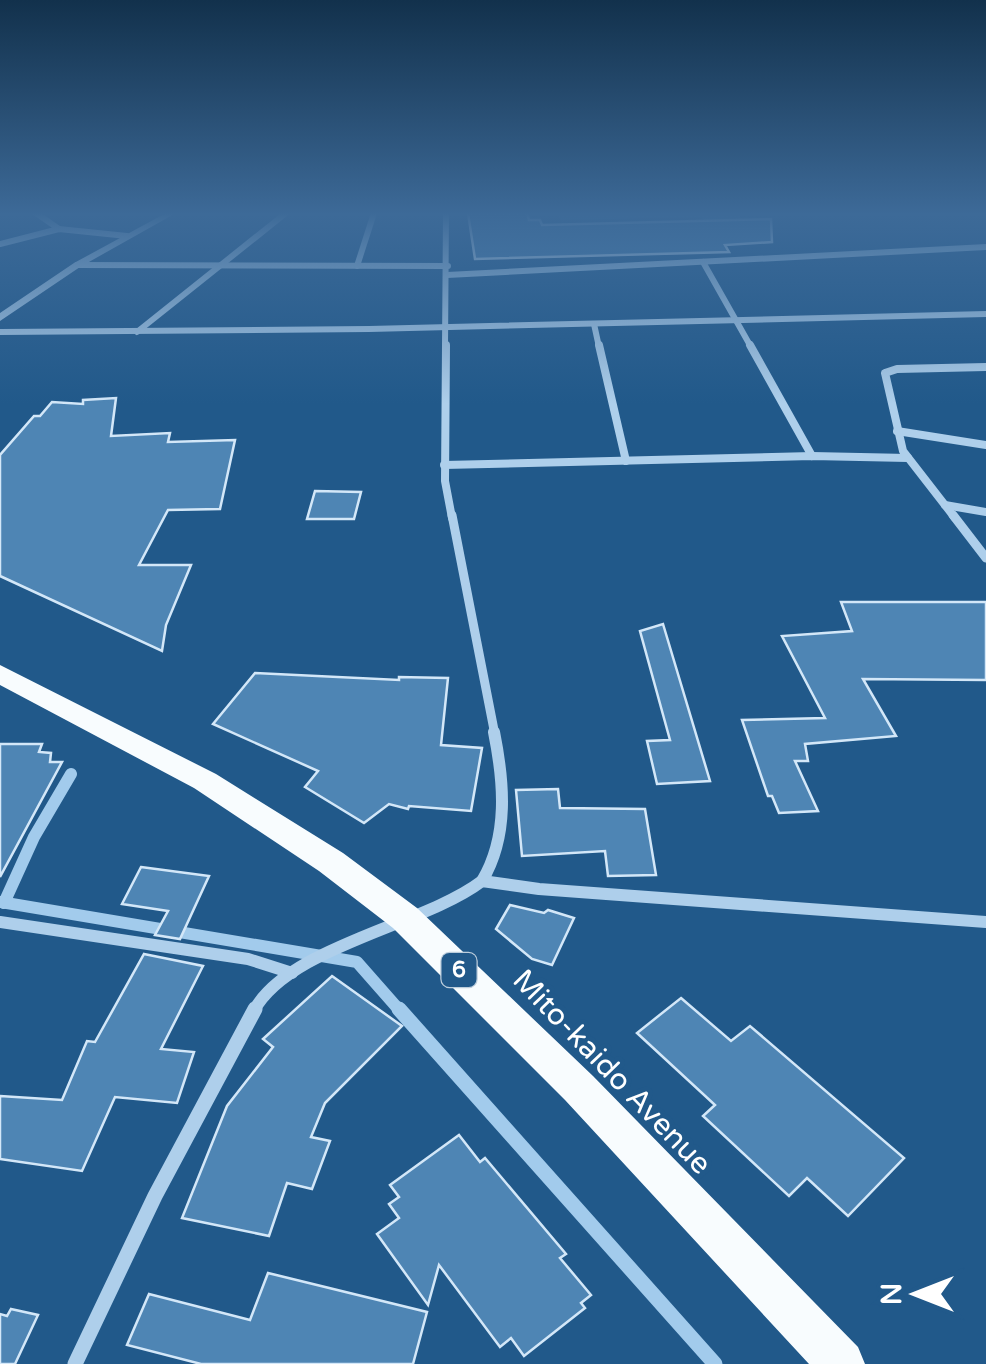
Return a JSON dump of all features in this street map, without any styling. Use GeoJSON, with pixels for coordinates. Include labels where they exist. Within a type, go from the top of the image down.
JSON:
{"type":"FeatureCollection","features":[{"type":"Feature","properties":{"kind":"highway","name":"Mito-kaido Avenue"},"geometry":{"type":"LineString","coordinates":[[0,674],[204,780],[331,862],[406,918],[578,1088],[842,1364]]}},
{"type":"Feature","properties":{"kind":"street"},"geometry":{"type":"LineString","coordinates":[[0,318],[61,277]]}},
{"type":"Feature","properties":{"kind":"street"},"geometry":{"type":"LineString","coordinates":[[138,332],[207,277]]}},
{"type":"Feature","properties":{"kind":"street"},"geometry":{"type":"LineString","coordinates":[[76,1364],[155,1196],[264,992],[346,944],[460,897],[482,881],[496,858],[504,782],[444,466],[448,277]]}},
{"type":"Feature","properties":{"kind":"street"},"geometry":{"type":"LineString","coordinates":[[712,277],[812,456]]}},
{"type":"Feature","properties":{"kind":"street"},"geometry":{"type":"LineString","coordinates":[[0,332],[446,327],[986,314]]}},
{"type":"Feature","properties":{"kind":"street"},"geometry":{"type":"LineString","coordinates":[[594,324],[626,461]]}},
{"type":"Feature","properties":{"kind":"street"},"geometry":{"type":"LineString","coordinates":[[986,367],[897,369],[886,373],[897,431],[908,458],[986,558]]}},
{"type":"Feature","properties":{"kind":"street"},"geometry":{"type":"LineString","coordinates":[[897,431],[986,445]]}},
{"type":"Feature","properties":{"kind":"street"},"geometry":{"type":"LineString","coordinates":[[444,466],[812,456],[908,458]]}},
{"type":"Feature","properties":{"kind":"street"},"geometry":{"type":"LineString","coordinates":[[944,505],[986,512]]}},
{"type":"Feature","properties":{"kind":"street"},"geometry":{"type":"LineString","coordinates":[[482,881],[539,889],[986,922]]}},
{"type":"Feature","properties":{"kind":"street"},"geometry":{"type":"LineString","coordinates":[[0,922],[299,970]]}},
{"type":"Feature","properties":{"kind":"building"},"geometry":{"type":"Polygon","coordinates":[[[116,398],[111,436],[170,433],[168,442],[235,440],[220,509],[168,510],[139,565],[191,565],[166,625],[162,651],[0,576],[0,455],[34,416],[40,416],[52,402],[83,404],[83,400],[116,398]]]}},
{"type":"Feature","properties":{"kind":"building"},"geometry":{"type":"Polygon","coordinates":[[[315,491],[361,492],[354,519],[307,519],[315,491]]]}},
{"type":"Feature","properties":{"kind":"building"},"geometry":{"type":"Polygon","coordinates":[[[841,602],[986,602],[986,680],[863,679],[896,736],[805,744],[808,761],[795,761],[818,811],[779,813],[772,796],[768,796],[742,720],[825,718],[782,636],[852,631],[841,602]]]}},
{"type":"Feature","properties":{"kind":"building"},"geometry":{"type":"Polygon","coordinates":[[[663,624],[710,781],[657,784],[647,741],[670,740],[640,631],[663,624]]]}},
{"type":"Feature","properties":{"kind":"building"},"geometry":{"type":"Polygon","coordinates":[[[255,673],[399,680],[448,678],[441,745],[482,748],[471,811],[409,806],[408,809],[389,804],[364,823],[305,787],[318,771],[213,724],[255,673]]]}},
{"type":"Feature","properties":{"kind":"building"},"geometry":{"type":"Polygon","coordinates":[[[0,744],[42,744],[39,752],[51,753],[50,762],[62,762],[0,877],[0,744]]]}},
{"type":"Feature","properties":{"kind":"building"},"geometry":{"type":"Polygon","coordinates":[[[558,789],[560,808],[645,809],[656,875],[608,876],[605,851],[522,856],[516,790],[558,789]]]}},
{"type":"Feature","properties":{"kind":"building"},"geometry":{"type":"Polygon","coordinates":[[[141,867],[209,876],[180,939],[155,935],[168,911],[122,904],[141,867]]]}},
{"type":"Feature","properties":{"kind":"building"},"geometry":{"type":"Polygon","coordinates":[[[510,905],[574,918],[552,965],[532,959],[496,929],[510,905]]]}},
{"type":"Feature","properties":{"kind":"building"},"geometry":{"type":"Polygon","coordinates":[[[144,954],[203,966],[161,1049],[194,1052],[177,1103],[115,1097],[82,1171],[0,1159],[0,1096],[62,1100],[87,1041],[95,1042],[144,954]]]}},
{"type":"Feature","properties":{"kind":"building"},"geometry":{"type":"Polygon","coordinates":[[[332,976],[402,1026],[325,1103],[311,1137],[330,1141],[312,1189],[287,1183],[269,1236],[182,1218],[227,1106],[273,1047],[263,1039],[332,976]]]}},
{"type":"Feature","properties":{"kind":"building"},"geometry":{"type":"Polygon","coordinates":[[[681,998],[731,1041],[750,1026],[904,1158],[848,1216],[807,1178],[789,1196],[703,1116],[715,1105],[637,1033],[681,998]]]}},
{"type":"Feature","properties":{"kind":"building"},"geometry":{"type":"Polygon","coordinates":[[[459,1135],[480,1162],[485,1158],[566,1254],[560,1258],[591,1295],[581,1303],[585,1308],[524,1356],[511,1338],[500,1347],[439,1265],[428,1305],[377,1234],[399,1218],[389,1204],[399,1197],[390,1185],[459,1135]]]}},
{"type":"Feature","properties":{"kind":"building"},"geometry":{"type":"Polygon","coordinates":[[[268,1273],[427,1312],[413,1364],[201,1364],[127,1345],[149,1294],[250,1320],[268,1273]]]}},
{"type":"Feature","properties":{"kind":"building"},"geometry":{"type":"Polygon","coordinates":[[[11,1309],[38,1315],[15,1364],[0,1364],[0,1314],[7,1316],[11,1309]]]}},
{"type":"Feature","properties":{"kind":"waterway"},"geometry":{"type":"LineString","coordinates":[[4,903],[34,837],[71,774]]}},
{"type":"Feature","properties":{"kind":"waterway"},"geometry":{"type":"LineString","coordinates":[[0,902],[4,903]]}},
{"type":"Feature","properties":{"kind":"waterway"},"geometry":{"type":"LineString","coordinates":[[4,903],[357,962],[401,1012]]}},
{"type":"Feature","properties":{"kind":"waterway"},"geometry":{"type":"LineString","coordinates":[[399,1009],[715,1364]]}}]}
